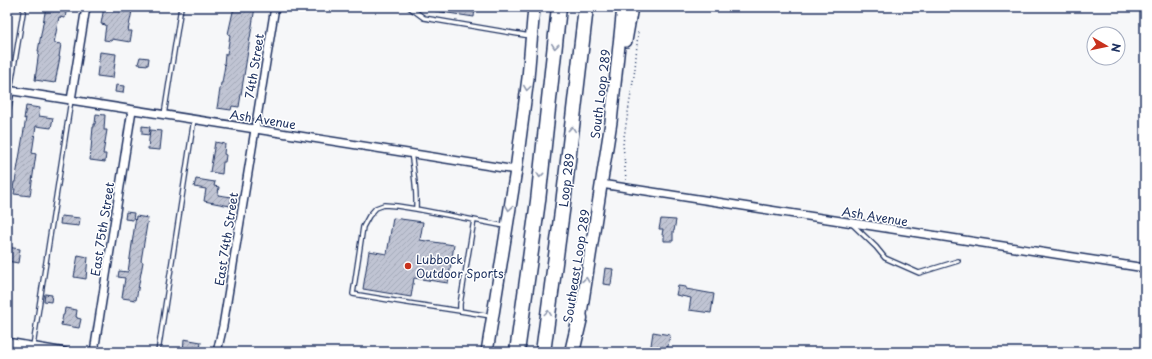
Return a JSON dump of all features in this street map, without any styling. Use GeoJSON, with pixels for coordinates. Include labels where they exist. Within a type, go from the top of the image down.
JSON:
{"type":"FeatureCollection","features":[{"type":"Feature","properties":{"kind":"highway"},"geometry":{"type":"LineString","coordinates":[[517,352],[538,201],[559,7]]}},
{"type":"Feature","properties":{"kind":"highway","name":"Loop 289"},"geometry":{"type":"LineString","coordinates":[[543,352],[586,7]]}},
{"type":"Feature","properties":{"kind":"highway"},"geometry":{"type":"LineString","coordinates":[[572,352],[580,318]]}},
{"type":"Feature","properties":{"kind":"main road"},"geometry":{"type":"LineString","coordinates":[[487,352],[516,170],[528,78],[534,7]]}},
{"type":"Feature","properties":{"kind":"main road","name":"South Loop 289"},"geometry":{"type":"LineString","coordinates":[[601,184],[611,122],[623,7]]}},
{"type":"Feature","properties":{"kind":"main road"},"geometry":{"type":"LineString","coordinates":[[611,122],[616,102],[632,7]]}},
{"type":"Feature","properties":{"kind":"main road","name":"Southeast Loop 289"},"geometry":{"type":"LineString","coordinates":[[576,352],[601,184]]}},
{"type":"Feature","properties":{"kind":"street"},"geometry":{"type":"LineString","coordinates":[[71,100],[86,7]]}},
{"type":"Feature","properties":{"kind":"street","name":"74th Street"},"geometry":{"type":"LineString","coordinates":[[255,129],[275,7]]}},
{"type":"Feature","properties":{"kind":"street","name":"Ash Avenue"},"geometry":{"type":"LineString","coordinates":[[8,90],[516,170]]}},
{"type":"Feature","properties":{"kind":"street"},"geometry":{"type":"LineString","coordinates":[[7,108],[8,90]]}},
{"type":"Feature","properties":{"kind":"street","name":"East 75th Street"},"geometry":{"type":"LineString","coordinates":[[94,352],[132,110]]}},
{"type":"Feature","properties":{"kind":"street","name":"East 74th Street"},"geometry":{"type":"LineString","coordinates":[[217,352],[225,319],[255,129]]}},
{"type":"Feature","properties":{"kind":"street","name":"Ash Avenue"},"geometry":{"type":"LineString","coordinates":[[601,184],[1145,268]]}},
{"type":"Feature","properties":{"kind":"street"},"geometry":{"type":"LineString","coordinates":[[7,342],[65,352]]}},
{"type":"Feature","properties":{"kind":"lane"},"geometry":{"type":"LineString","coordinates":[[8,90],[24,7]]}},
{"type":"Feature","properties":{"kind":"lane"},"geometry":{"type":"LineString","coordinates":[[164,115],[181,7]]}},
{"type":"Feature","properties":{"kind":"lane"},"geometry":{"type":"LineString","coordinates":[[409,7],[424,18],[531,36]]}},
{"type":"Feature","properties":{"kind":"lane"},"geometry":{"type":"LineString","coordinates":[[32,347],[71,100]]}},
{"type":"Feature","properties":{"kind":"lane"},"geometry":{"type":"LineString","coordinates":[[158,352],[194,119]]}},
{"type":"Feature","properties":{"kind":"lane"},"geometry":{"type":"LineString","coordinates":[[411,153],[416,190],[416,209]]}},
{"type":"Feature","properties":{"kind":"lane"},"geometry":{"type":"LineString","coordinates":[[493,316],[353,294],[363,227],[369,216],[376,208],[384,206],[397,206],[506,226]]}},
{"type":"Feature","properties":{"kind":"lane"},"geometry":{"type":"LineString","coordinates":[[460,311],[474,220]]}},
{"type":"Feature","properties":{"kind":"lane"},"geometry":{"type":"LineString","coordinates":[[851,223],[876,247],[885,258],[919,273],[958,261]]}},
{"type":"Feature","properties":{"kind":"path"},"geometry":{"type":"LineString","coordinates":[[626,188],[623,143],[635,68],[638,30]]}},
{"type":"Feature","properties":{"kind":"green space"},"geometry":{"type":"Polygon","coordinates":[[[7,346],[44,352],[7,352],[7,346]]]}},
{"type":"Feature","properties":{"kind":"building"},"geometry":{"type":"Polygon","coordinates":[[[46,7],[67,7],[65,18],[59,17],[54,43],[61,44],[55,83],[35,80],[38,51],[46,7]]]}},
{"type":"Feature","properties":{"kind":"building"},"geometry":{"type":"Polygon","coordinates":[[[104,7],[132,11],[128,31],[132,31],[130,42],[112,39],[112,41],[104,40],[106,25],[101,24],[104,7]]]}},
{"type":"Feature","properties":{"kind":"building"},"geometry":{"type":"Polygon","coordinates":[[[234,7],[255,7],[239,107],[232,106],[231,110],[217,108],[225,65],[225,54],[227,54],[230,35],[228,34],[234,7]]]}},
{"type":"Feature","properties":{"kind":"building"},"geometry":{"type":"Polygon","coordinates":[[[436,7],[475,7],[474,17],[435,11],[436,7]]]}},
{"type":"Feature","properties":{"kind":"building"},"geometry":{"type":"Polygon","coordinates":[[[100,52],[116,54],[113,78],[97,76],[100,52]]]}},
{"type":"Feature","properties":{"kind":"building"},"geometry":{"type":"Polygon","coordinates":[[[140,57],[149,58],[148,65],[138,64],[140,57]]]}},
{"type":"Feature","properties":{"kind":"building"},"geometry":{"type":"Polygon","coordinates":[[[116,85],[124,86],[123,93],[115,92],[116,85]]]}},
{"type":"Feature","properties":{"kind":"building"},"geometry":{"type":"Polygon","coordinates":[[[26,106],[40,108],[39,116],[53,118],[51,128],[36,126],[32,153],[36,154],[30,196],[14,194],[15,189],[13,189],[26,118],[24,119],[26,106]]]}},
{"type":"Feature","properties":{"kind":"building"},"geometry":{"type":"Polygon","coordinates":[[[96,114],[105,115],[104,130],[107,130],[103,154],[106,154],[105,162],[90,160],[93,127],[95,124],[96,114]]]}},
{"type":"Feature","properties":{"kind":"building"},"geometry":{"type":"Polygon","coordinates":[[[142,126],[150,127],[149,135],[142,134],[142,126]]]}},
{"type":"Feature","properties":{"kind":"building"},"geometry":{"type":"Polygon","coordinates":[[[150,130],[162,131],[160,150],[148,149],[150,130]]]}},
{"type":"Feature","properties":{"kind":"building"},"geometry":{"type":"Polygon","coordinates":[[[215,142],[225,144],[224,154],[226,155],[225,162],[223,162],[222,174],[210,172],[215,142]]]}},
{"type":"Feature","properties":{"kind":"building"},"geometry":{"type":"Polygon","coordinates":[[[196,179],[215,182],[214,186],[219,187],[218,195],[232,197],[230,206],[204,201],[206,189],[194,187],[196,179]]]}},
{"type":"Feature","properties":{"kind":"building"},"geometry":{"type":"Polygon","coordinates":[[[126,212],[134,213],[133,220],[125,219],[126,212]]]}},
{"type":"Feature","properties":{"kind":"building"},"geometry":{"type":"Polygon","coordinates":[[[61,216],[80,218],[79,226],[60,224],[61,216]]]}},
{"type":"Feature","properties":{"kind":"building"},"geometry":{"type":"Polygon","coordinates":[[[136,216],[148,218],[141,261],[143,262],[136,300],[122,298],[125,278],[118,277],[119,271],[128,272],[136,216]]]}},
{"type":"Feature","properties":{"kind":"building","name":"Lubbock Outdoor Sports"},"geometry":{"type":"Polygon","coordinates":[[[393,218],[423,222],[420,240],[454,245],[448,283],[414,278],[411,297],[363,289],[369,251],[387,254],[393,218]]]}},
{"type":"Feature","properties":{"kind":"building"},"geometry":{"type":"Polygon","coordinates":[[[661,219],[676,220],[673,231],[673,241],[664,241],[664,235],[662,235],[663,229],[659,229],[661,219]]]}},
{"type":"Feature","properties":{"kind":"building"},"geometry":{"type":"Polygon","coordinates":[[[7,247],[20,249],[18,263],[7,261],[7,247]]]}},
{"type":"Feature","properties":{"kind":"building"},"geometry":{"type":"Polygon","coordinates":[[[78,255],[88,257],[86,279],[74,277],[78,255]]]}},
{"type":"Feature","properties":{"kind":"building"},"geometry":{"type":"Polygon","coordinates":[[[605,268],[613,269],[611,285],[603,284],[605,268]]]}},
{"type":"Feature","properties":{"kind":"building"},"geometry":{"type":"Polygon","coordinates":[[[678,286],[714,294],[711,313],[689,310],[691,298],[676,295],[678,286]]]}},
{"type":"Feature","properties":{"kind":"building"},"geometry":{"type":"Polygon","coordinates":[[[45,294],[52,295],[51,302],[44,301],[45,294]]]}},
{"type":"Feature","properties":{"kind":"building"},"geometry":{"type":"Polygon","coordinates":[[[65,308],[77,310],[76,317],[81,319],[79,328],[61,325],[65,308]]]}},
{"type":"Feature","properties":{"kind":"building"},"geometry":{"type":"Polygon","coordinates":[[[653,332],[670,335],[667,352],[650,352],[653,332]]]}},
{"type":"Feature","properties":{"kind":"building"},"geometry":{"type":"Polygon","coordinates":[[[184,339],[201,342],[200,351],[192,350],[192,352],[183,352],[184,339]]]}},
{"type":"Feature","properties":{"kind":"place","name":"Lubbock Outdoor Sports"},"geometry":{"type":"Point","coordinates":[408,266]}}]}
